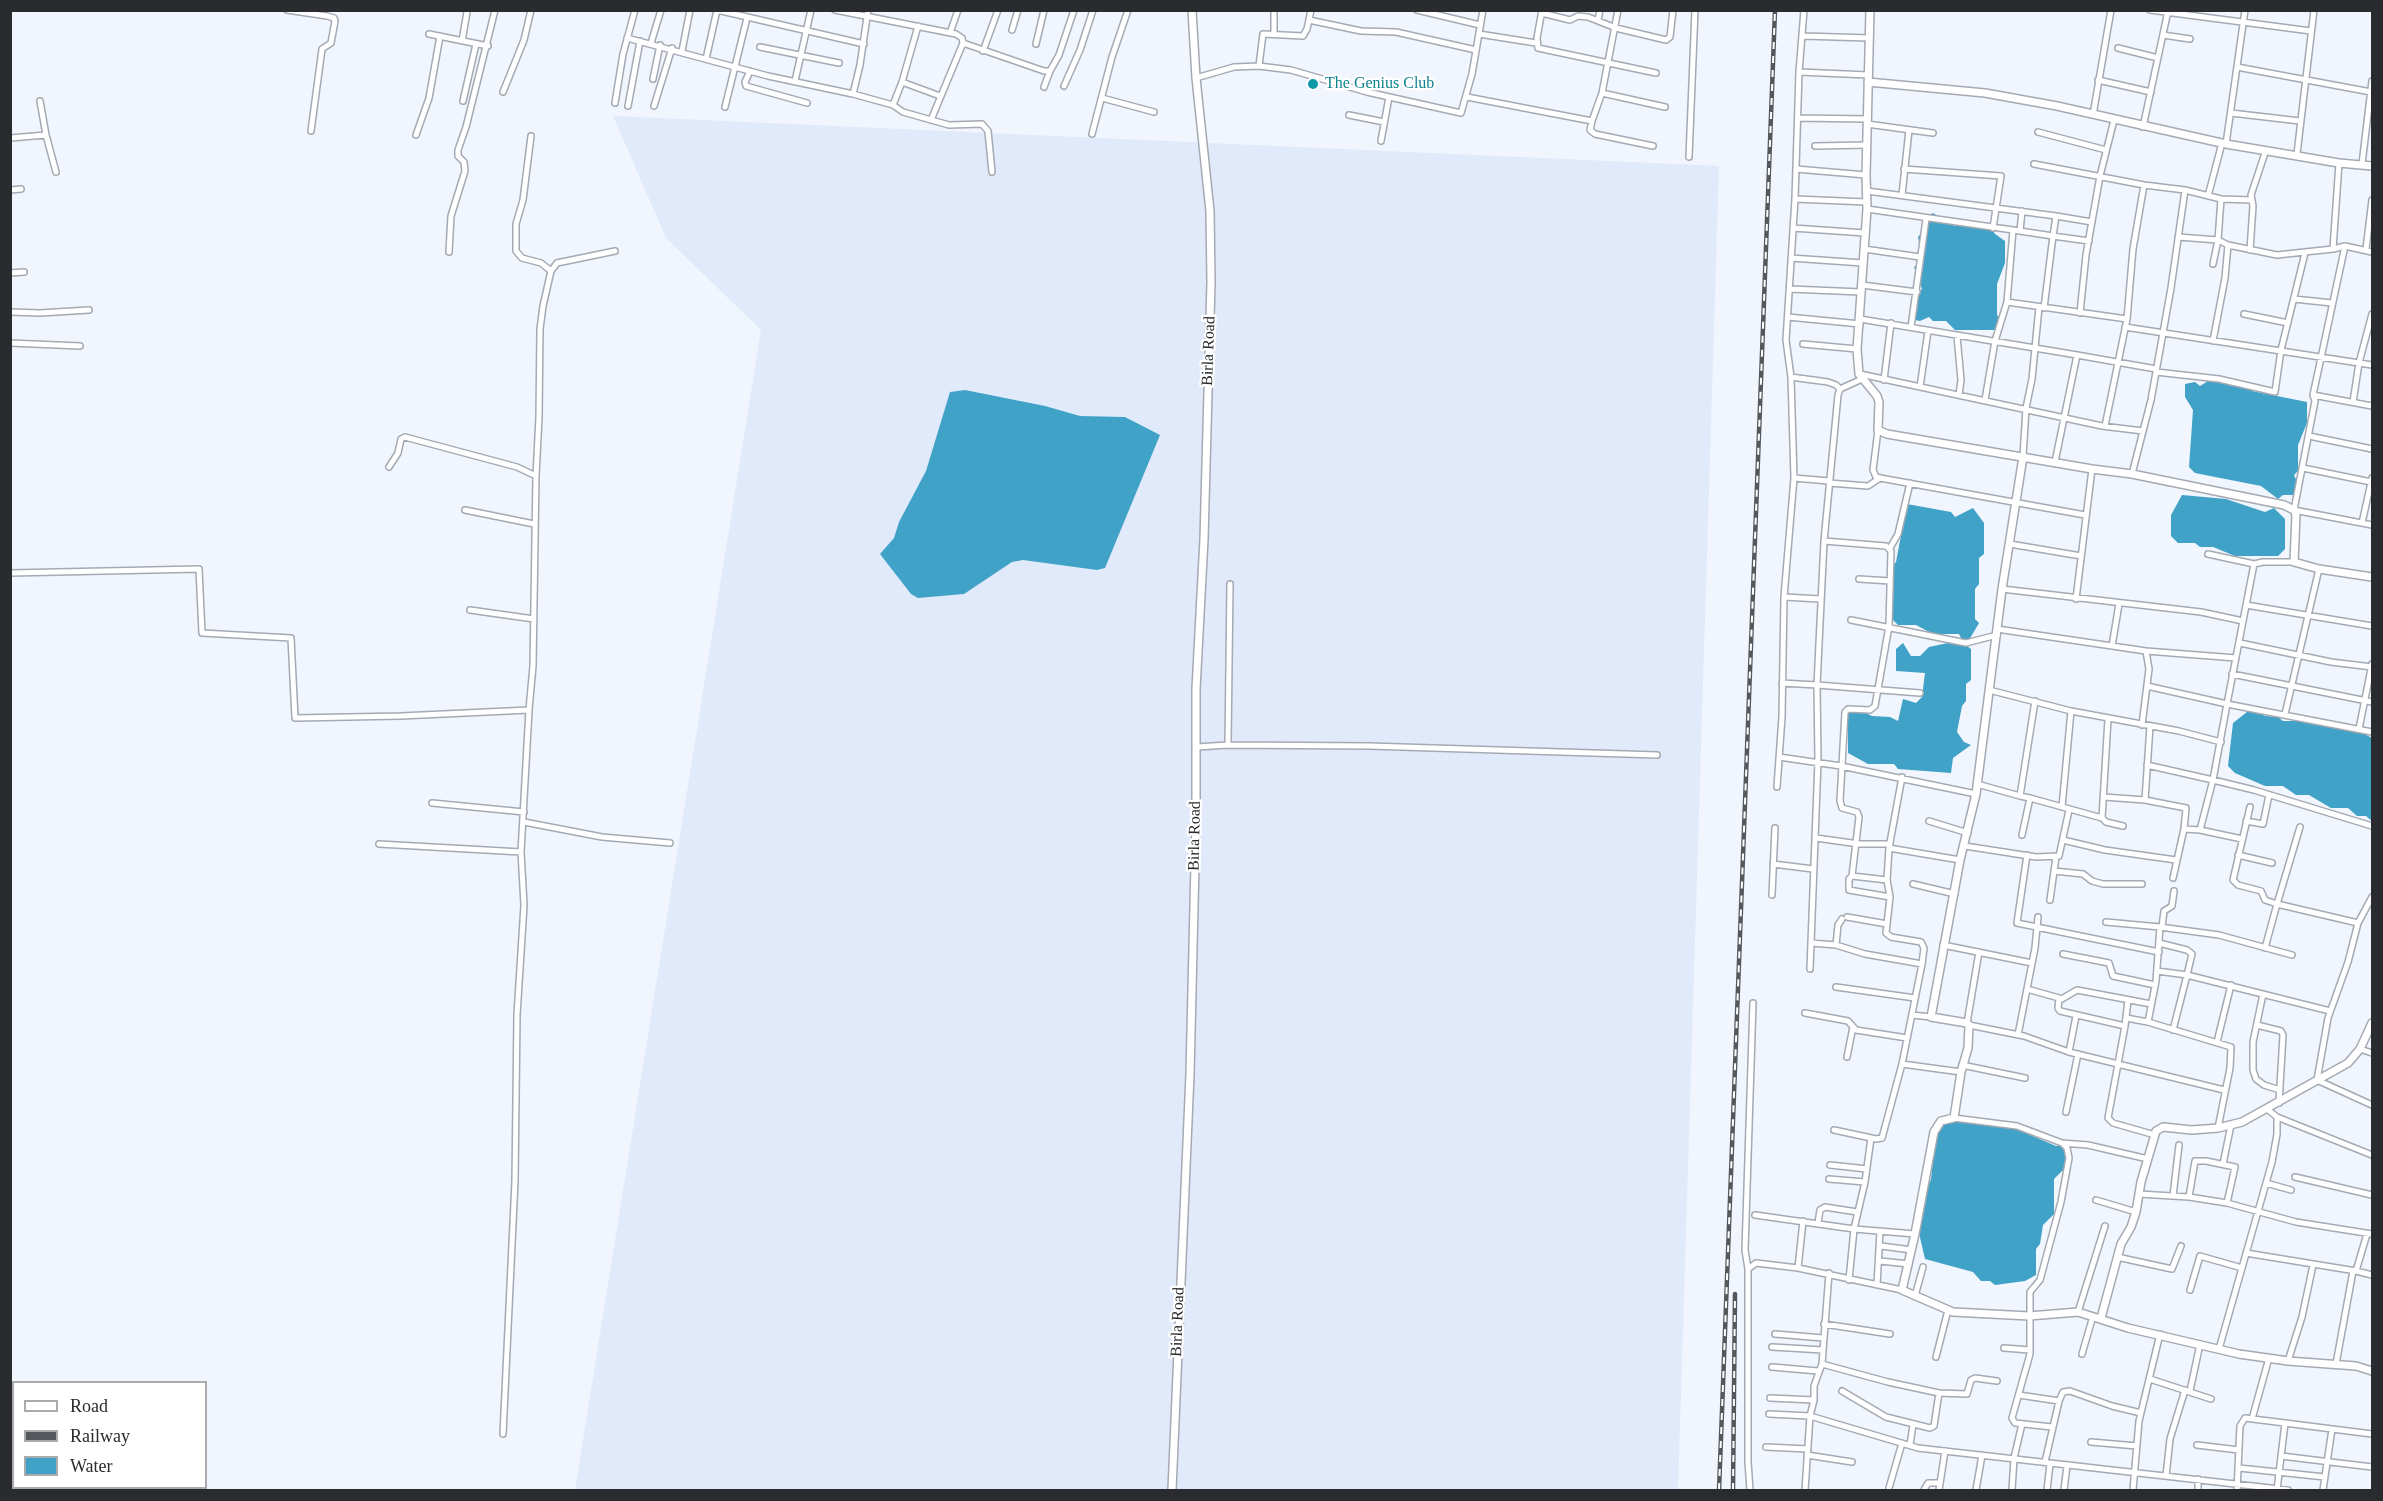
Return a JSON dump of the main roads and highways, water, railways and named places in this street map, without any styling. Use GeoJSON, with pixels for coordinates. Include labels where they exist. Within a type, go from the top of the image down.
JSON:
{"type":"FeatureCollection","features":[{"type":"Feature","properties":{"kind":"water"},"geometry":{"type":"Polygon","coordinates":[[[1933,213],[1955,226],[1990,226],[1995,234],[2005,241],[2005,263],[1997,284],[1997,315],[2001,319],[1999,330],[1955,330],[1946,321],[1933,321],[1929,317],[1920,321],[1909,319],[1918,306],[1914,297],[1922,289],[1914,267],[1922,262],[1918,237],[1922,232],[1922,219],[1933,213]]]}},
{"type":"Feature","properties":{"kind":"water"},"geometry":{"type":"Polygon","coordinates":[[[2213,378],[2224,380],[2230,386],[2248,386],[2252,391],[2307,402],[2307,423],[2298,445],[2298,471],[2294,475],[2298,484],[2296,495],[2283,495],[2278,499],[2261,486],[2195,473],[2189,467],[2193,410],[2185,397],[2185,384],[2195,382],[2200,386],[2213,378]]]}},
{"type":"Feature","properties":{"kind":"water"},"geometry":{"type":"Polygon","coordinates":[[[965,390],[1045,406],[1080,416],[1125,417],[1160,435],[1105,568],[1097,570],[1023,560],[1012,562],[964,594],[918,598],[911,594],[880,554],[894,538],[899,522],[926,471],[950,392],[965,390]]]}},
{"type":"Feature","properties":{"kind":"water"},"geometry":{"type":"Polygon","coordinates":[[[2182,495],[2226,499],[2265,512],[2274,508],[2285,519],[2285,549],[2278,556],[2235,556],[2213,547],[2200,547],[2195,543],[2178,543],[2171,536],[2171,515],[2182,495]]]}},
{"type":"Feature","properties":{"kind":"water"},"geometry":{"type":"Polygon","coordinates":[[[1907,504],[1951,512],[1955,517],[1973,508],[1984,523],[1984,554],[1979,558],[1979,584],[1975,589],[1975,619],[1979,623],[1966,645],[1971,649],[1971,680],[1966,684],[1966,701],[1962,706],[1957,732],[1964,742],[1971,745],[1953,758],[1951,773],[1898,769],[1894,764],[1868,764],[1848,753],[1848,714],[1855,708],[1872,716],[1890,717],[1898,721],[1903,699],[1916,703],[1922,697],[1925,673],[1896,671],[1896,649],[1903,643],[1911,656],[1920,656],[1929,647],[1962,640],[1959,634],[1933,634],[1916,625],[1898,625],[1892,619],[1892,580],[1888,571],[1896,562],[1907,504]]]}},
{"type":"Feature","properties":{"kind":"water"},"geometry":{"type":"Polygon","coordinates":[[[2252,708],[2265,716],[2278,717],[2283,721],[2322,721],[2344,730],[2357,730],[2372,738],[2372,821],[2366,816],[2357,816],[2348,808],[2331,808],[2309,795],[2296,795],[2283,786],[2265,786],[2235,773],[2228,766],[2233,723],[2252,708]]]}},
{"type":"Feature","properties":{"kind":"water"},"geometry":{"type":"Polygon","coordinates":[[[1951,1120],[2016,1129],[2056,1146],[2064,1146],[2067,1166],[2054,1179],[2054,1214],[2043,1225],[2040,1244],[2036,1249],[2036,1275],[2025,1281],[1995,1285],[1990,1281],[1981,1281],[1973,1272],[1925,1259],[1919,1233],[1922,1222],[1922,1201],[1931,1179],[1936,1131],[1951,1120]]]}},
{"type":"Feature","properties":{"kind":"railway"},"geometry":{"type":"LineString","coordinates":[[1719,1490],[1775,10]]}},
{"type":"Feature","properties":{"kind":"railway"},"geometry":{"type":"LineString","coordinates":[[1733,1490],[1735,1294]]}},
{"type":"Feature","properties":{"kind":"place","name":"The Genius Club"},"geometry":{"type":"Point","coordinates":[1313,84]}}]}
